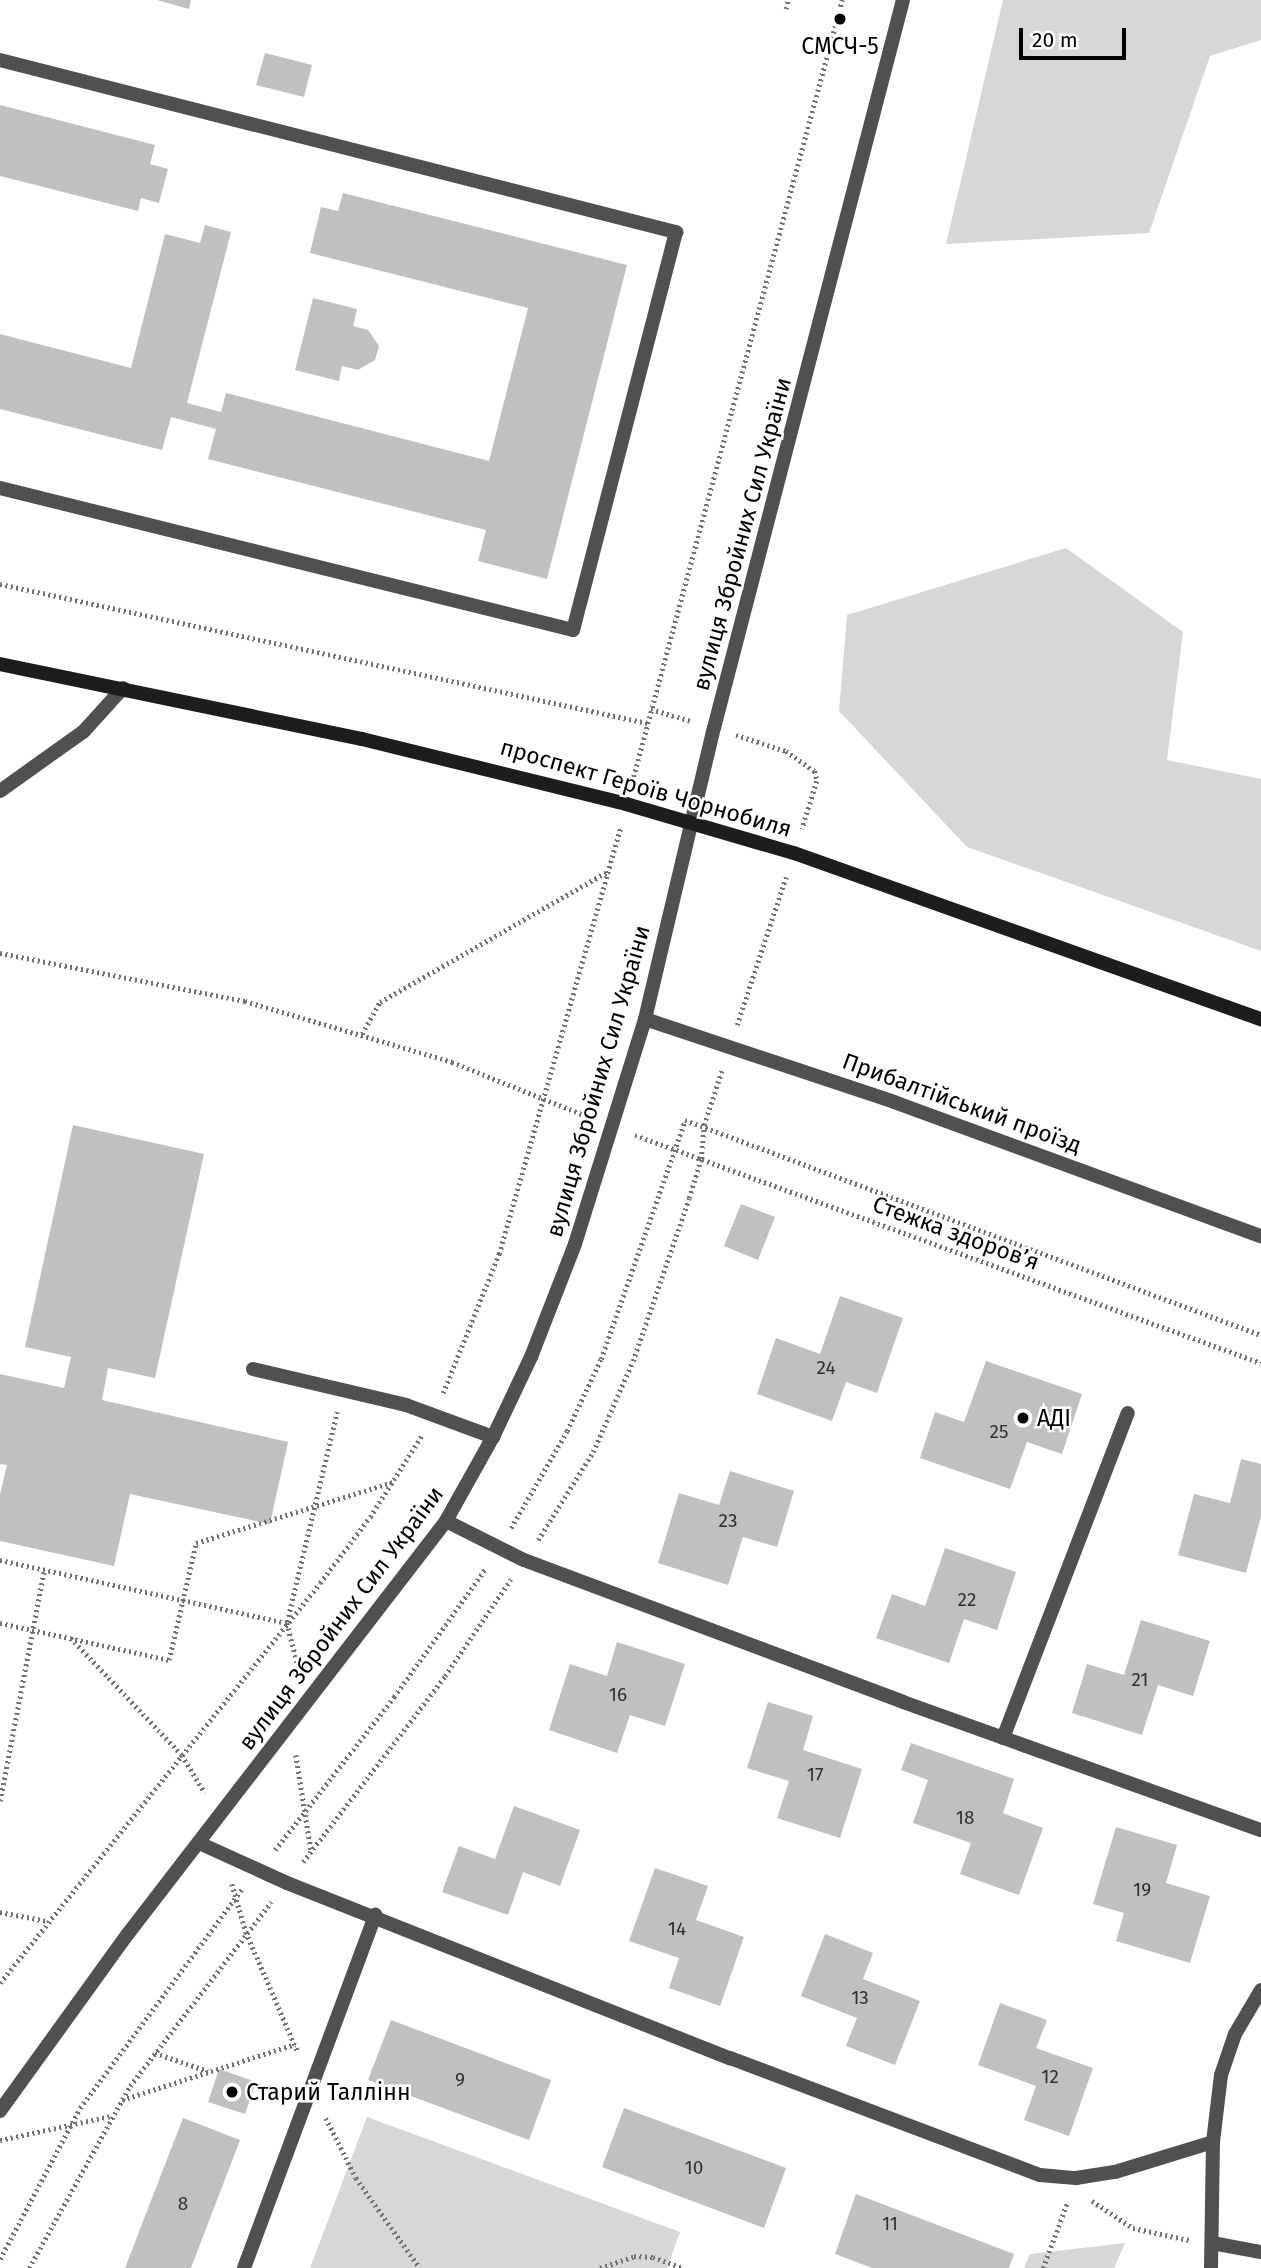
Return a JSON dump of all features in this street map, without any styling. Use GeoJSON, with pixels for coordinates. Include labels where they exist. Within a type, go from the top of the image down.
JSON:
{"type":"FeatureCollection","features":[{"type":"Feature","properties":{"kind":"street","name":"вулиця Збройних Сил України"},"geometry":{"type":"LineString","coordinates":[[0,2110],[82,1995],[446,1521],[493,1437],[553,1306],[614,1127],[645,1020],[903,0]]}},
{"type":"Feature","properties":{"kind":"street"},"geometry":{"type":"LineString","coordinates":[[0,60],[676,232],[573,630],[0,488]]}},
{"type":"Feature","properties":{"kind":"street","name":"проспект Героїв Чорнобиля"},"geometry":{"type":"LineString","coordinates":[[0,664],[469,763],[693,823],[794,853],[1261,1019]]}},
{"type":"Feature","properties":{"kind":"street"},"geometry":{"type":"LineString","coordinates":[[0,792],[84,732],[123,688]]}},
{"type":"Feature","properties":{"kind":"street","name":"Прибалтійський проїзд"},"geometry":{"type":"LineString","coordinates":[[645,1020],[729,1047],[1261,1236]]}},
{"type":"Feature","properties":{"kind":"street"},"geometry":{"type":"LineString","coordinates":[[253,1369],[435,1413],[493,1437]]}},
{"type":"Feature","properties":{"kind":"street"},"geometry":{"type":"LineString","coordinates":[[1003,1738],[1128,1413]]}},
{"type":"Feature","properties":{"kind":"street"},"geometry":{"type":"LineString","coordinates":[[446,1521],[524,1560],[1003,1738],[1261,1830]]}},
{"type":"Feature","properties":{"kind":"street"},"geometry":{"type":"LineString","coordinates":[[199,1843],[287,1883],[375,1915],[719,2054],[1024,2170],[1076,2178],[1115,2172],[1213,2142]]}},
{"type":"Feature","properties":{"kind":"street"},"geometry":{"type":"LineString","coordinates":[[244,2268],[375,1915]]}},
{"type":"Feature","properties":{"kind":"street"},"geometry":{"type":"LineString","coordinates":[[1211,2268],[1213,2142],[1226,2060],[1261,1990]]}},
{"type":"Feature","properties":{"kind":"street"},"geometry":{"type":"LineString","coordinates":[[1212,2243],[1261,2252]]}},
{"type":"Feature","properties":{"kind":"path"},"geometry":{"type":"LineString","coordinates":[[786,9],[788,0]]}},
{"type":"Feature","properties":{"kind":"path"},"geometry":{"type":"LineString","coordinates":[[0,584],[648,723],[842,0]]}},
{"type":"Feature","properties":{"kind":"path"},"geometry":{"type":"LineString","coordinates":[[651,709],[690,721]]}},
{"type":"Feature","properties":{"kind":"path"},"geometry":{"type":"LineString","coordinates":[[29,2268],[122,2100],[155,2053],[445,1676],[573,1487],[608,1420],[669,1262],[701,1159],[704,1125],[817,775],[799,758],[745,737]]}},
{"type":"Feature","properties":{"kind":"path"},"geometry":{"type":"LineString","coordinates":[[0,1983],[287,1623],[393,1482],[435,1413],[499,1254],[546,1099],[608,872],[380,1002],[372,1009],[362,1034]]}},
{"type":"Feature","properties":{"kind":"path","name":"Стежка здоров’я"},"geometry":{"type":"LineString","coordinates":[[0,953],[201,991],[362,1034],[452,1062],[638,1136],[1261,1363]]}},
{"type":"Feature","properties":{"kind":"path"},"geometry":{"type":"LineString","coordinates":[[0,2259],[70,2125],[100,2077],[235,1898],[402,1687],[499,1548],[561,1441],[596,1370],[685,1121],[704,1125],[1261,1335]]}},
{"type":"Feature","properties":{"kind":"path"},"geometry":{"type":"LineString","coordinates":[[307,1703],[287,1623],[343,1389]]}},
{"type":"Feature","properties":{"kind":"path"},"geometry":{"type":"LineString","coordinates":[[0,1623],[169,1660],[196,1543],[393,1482]]}},
{"type":"Feature","properties":{"kind":"path"},"geometry":{"type":"LineString","coordinates":[[0,1560],[287,1623]]}},
{"type":"Feature","properties":{"kind":"path"},"geometry":{"type":"LineString","coordinates":[[0,1801],[44,1570]]}},
{"type":"Feature","properties":{"kind":"path"},"geometry":{"type":"LineString","coordinates":[[71,1638],[182,1755],[219,1817]]}},
{"type":"Feature","properties":{"kind":"path"},"geometry":{"type":"LineString","coordinates":[[291,1724],[311,1851]]}},
{"type":"Feature","properties":{"kind":"path"},"geometry":{"type":"LineString","coordinates":[[227,1856],[235,1898]]}},
{"type":"Feature","properties":{"kind":"path"},"geometry":{"type":"LineString","coordinates":[[0,1912],[48,1921]]}},
{"type":"Feature","properties":{"kind":"path"},"geometry":{"type":"LineString","coordinates":[[122,2100],[295,2044]]}},
{"type":"Feature","properties":{"kind":"path"},"geometry":{"type":"LineString","coordinates":[[155,2053],[209,2072]]}},
{"type":"Feature","properties":{"kind":"path"},"geometry":{"type":"LineString","coordinates":[[0,2140],[112,2116]]}},
{"type":"Feature","properties":{"kind":"path"},"geometry":{"type":"LineString","coordinates":[[1076,2178],[1095,2204],[1133,2228],[1212,2243]]}},
{"type":"Feature","properties":{"kind":"path"},"geometry":{"type":"LineString","coordinates":[[1043,2268],[1076,2178]]}},
{"type":"Feature","properties":{"kind":"path"},"geometry":{"type":"LineString","coordinates":[[600,2268],[634,2256],[653,2257],[683,2268]]}},
{"type":"Feature","properties":{"kind":"shaded area"},"geometry":{"type":"Polygon","coordinates":[[[1003,0],[1261,0],[1261,40],[1210,56],[1149,233],[946,244],[1003,0]]]}},
{"type":"Feature","properties":{"kind":"shaded area"},"geometry":{"type":"Polygon","coordinates":[[[1066,548],[1183,632],[1167,760],[1261,779],[1261,951],[967,847],[839,711],[847,615],[1066,548]]]}},
{"type":"Feature","properties":{"kind":"shaded area"},"geometry":{"type":"Polygon","coordinates":[[[367,2117],[680,2232],[667,2268],[310,2268],[367,2117]]]}},
{"type":"Feature","properties":{"kind":"shaded area"},"geometry":{"type":"Polygon","coordinates":[[[1125,2243],[1114,2268],[1024,2268],[1030,2254],[1125,2243]]]}},
{"type":"Feature","properties":{"kind":"building"},"geometry":{"type":"Polygon","coordinates":[[[157,0],[191,0],[189,9],[157,0]]]}},
{"type":"Feature","properties":{"kind":"building"},"geometry":{"type":"Polygon","coordinates":[[[265,53],[312,65],[304,97],[256,85],[265,53]]]}},
{"type":"Feature","properties":{"kind":"building"},"geometry":{"type":"Polygon","coordinates":[[[0,105],[155,145],[150,164],[168,169],[159,203],[141,198],[138,211],[0,176],[0,105]]]}},
{"type":"Feature","properties":{"kind":"building"},"geometry":{"type":"Polygon","coordinates":[[[343,193],[627,265],[547,579],[478,561],[486,530],[208,459],[216,429],[171,417],[162,450],[0,409],[0,334],[131,368],[165,234],[200,243],[205,225],[231,232],[187,403],[221,412],[226,393],[489,461],[528,308],[310,253],[321,207],[338,211],[343,193]]]}},
{"type":"Feature","properties":{"kind":"building"},"geometry":{"type":"Polygon","coordinates":[[[313,298],[357,309],[353,326],[368,330],[379,346],[375,360],[358,370],[342,366],[339,381],[295,370],[313,298]]]}},
{"type":"Feature","properties":{"kind":"building"},"geometry":{"type":"Polygon","coordinates":[[[73,1125],[204,1154],[155,1378],[108,1368],[102,1400],[288,1442],[270,1524],[130,1494],[114,1566],[0,1541],[0,1494],[7,1465],[0,1464],[0,1374],[64,1388],[71,1357],[25,1347],[73,1125]]]}},
{"type":"Feature","properties":{"kind":"building"},"geometry":{"type":"Polygon","coordinates":[[[741,1204],[775,1217],[758,1260],[724,1246],[741,1204]]]}},
{"type":"Feature","properties":{"kind":"building"},"geometry":{"type":"Polygon","coordinates":[[[840,1296],[903,1318],[877,1393],[846,1382],[832,1421],[757,1394],[776,1338],[820,1354],[840,1296]]]}},
{"type":"Feature","properties":{"kind":"building"},"geometry":{"type":"Polygon","coordinates":[[[986,1361],[1082,1394],[1062,1454],[1027,1442],[1010,1489],[920,1458],[935,1412],[964,1422],[986,1361]]]}},
{"type":"Feature","properties":{"kind":"building"},"geometry":{"type":"Polygon","coordinates":[[[1241,1459],[1261,1464],[1261,1516],[1246,1573],[1178,1555],[1194,1494],[1230,1503],[1241,1459]]]}},
{"type":"Feature","properties":{"kind":"building"},"geometry":{"type":"Polygon","coordinates":[[[730,1471],[794,1491],[777,1547],[743,1537],[728,1585],[658,1563],[679,1493],[719,1505],[730,1471]]]}},
{"type":"Feature","properties":{"kind":"building"},"geometry":{"type":"Polygon","coordinates":[[[945,1548],[1016,1572],[997,1630],[964,1619],[949,1663],[876,1638],[892,1594],[925,1606],[945,1548]]]}},
{"type":"Feature","properties":{"kind":"building"},"geometry":{"type":"Polygon","coordinates":[[[1141,1620],[1210,1641],[1193,1696],[1158,1685],[1142,1735],[1072,1713],[1087,1664],[1124,1675],[1141,1620]]]}},
{"type":"Feature","properties":{"kind":"building"},"geometry":{"type":"Polygon","coordinates":[[[617,1642],[685,1664],[665,1726],[630,1715],[617,1753],[549,1730],[570,1664],[607,1676],[617,1642]]]}},
{"type":"Feature","properties":{"kind":"building"},"geometry":{"type":"Polygon","coordinates":[[[768,1702],[813,1716],[803,1750],[862,1769],[840,1838],[777,1818],[789,1781],[747,1768],[768,1702]]]}},
{"type":"Feature","properties":{"kind":"building"},"geometry":{"type":"Polygon","coordinates":[[[911,1743],[1014,1779],[1003,1813],[1043,1828],[1019,1895],[960,1874],[971,1843],[913,1823],[928,1780],[901,1770],[911,1743]]]}},
{"type":"Feature","properties":{"kind":"building"},"geometry":{"type":"Polygon","coordinates":[[[514,1806],[580,1830],[560,1886],[523,1872],[508,1915],[442,1892],[459,1846],[495,1859],[514,1806]]]}},
{"type":"Feature","properties":{"kind":"building"},"geometry":{"type":"Polygon","coordinates":[[[1116,1827],[1177,1845],[1166,1883],[1210,1896],[1190,1963],[1116,1941],[1124,1913],[1093,1904],[1116,1827]]]}},
{"type":"Feature","properties":{"kind":"building"},"geometry":{"type":"Polygon","coordinates":[[[655,1868],[708,1886],[696,1920],[744,1937],[720,2006],[669,1988],[679,1958],[629,1941],[655,1868]]]}},
{"type":"Feature","properties":{"kind":"building"},"geometry":{"type":"Polygon","coordinates":[[[825,1934],[873,1953],[863,1979],[920,2001],[895,2065],[846,2046],[857,2018],[801,1996],[825,1934]]]}},
{"type":"Feature","properties":{"kind":"building"},"geometry":{"type":"Polygon","coordinates":[[[1000,2003],[1047,2020],[1036,2048],[1093,2068],[1069,2136],[1024,2120],[1036,2086],[978,2065],[1000,2003]]]}},
{"type":"Feature","properties":{"kind":"building"},"geometry":{"type":"Polygon","coordinates":[[[391,2020],[551,2080],[529,2140],[368,2080],[391,2020]]]}},
{"type":"Feature","properties":{"kind":"building","name":"Старий Таллінн"},"geometry":{"type":"Polygon","coordinates":[[[219,2069],[256,2082],[245,2114],[208,2102],[219,2069]]]}},
{"type":"Feature","properties":{"kind":"building"},"geometry":{"type":"Polygon","coordinates":[[[624,2108],[786,2168],[764,2228],[602,2167],[624,2108]]]}},
{"type":"Feature","properties":{"kind":"building"},"geometry":{"type":"Polygon","coordinates":[[[183,2118],[240,2140],[191,2268],[125,2268],[183,2118]]]}},
{"type":"Feature","properties":{"kind":"building"},"geometry":{"type":"Polygon","coordinates":[[[856,2194],[1014,2254],[1009,2268],[872,2268],[835,2254],[856,2194]]]}},
{"type":"Feature","properties":{"kind":"place","name":"СМСЧ-5"},"geometry":{"type":"Point","coordinates":[840,19]}},
{"type":"Feature","properties":{"kind":"place","name":"АДІ"},"geometry":{"type":"Point","coordinates":[1023,1418]}},
{"type":"Feature","properties":{"kind":"place","name":"Старий Таллінн"},"geometry":{"type":"Point","coordinates":[232,2092]}}]}
